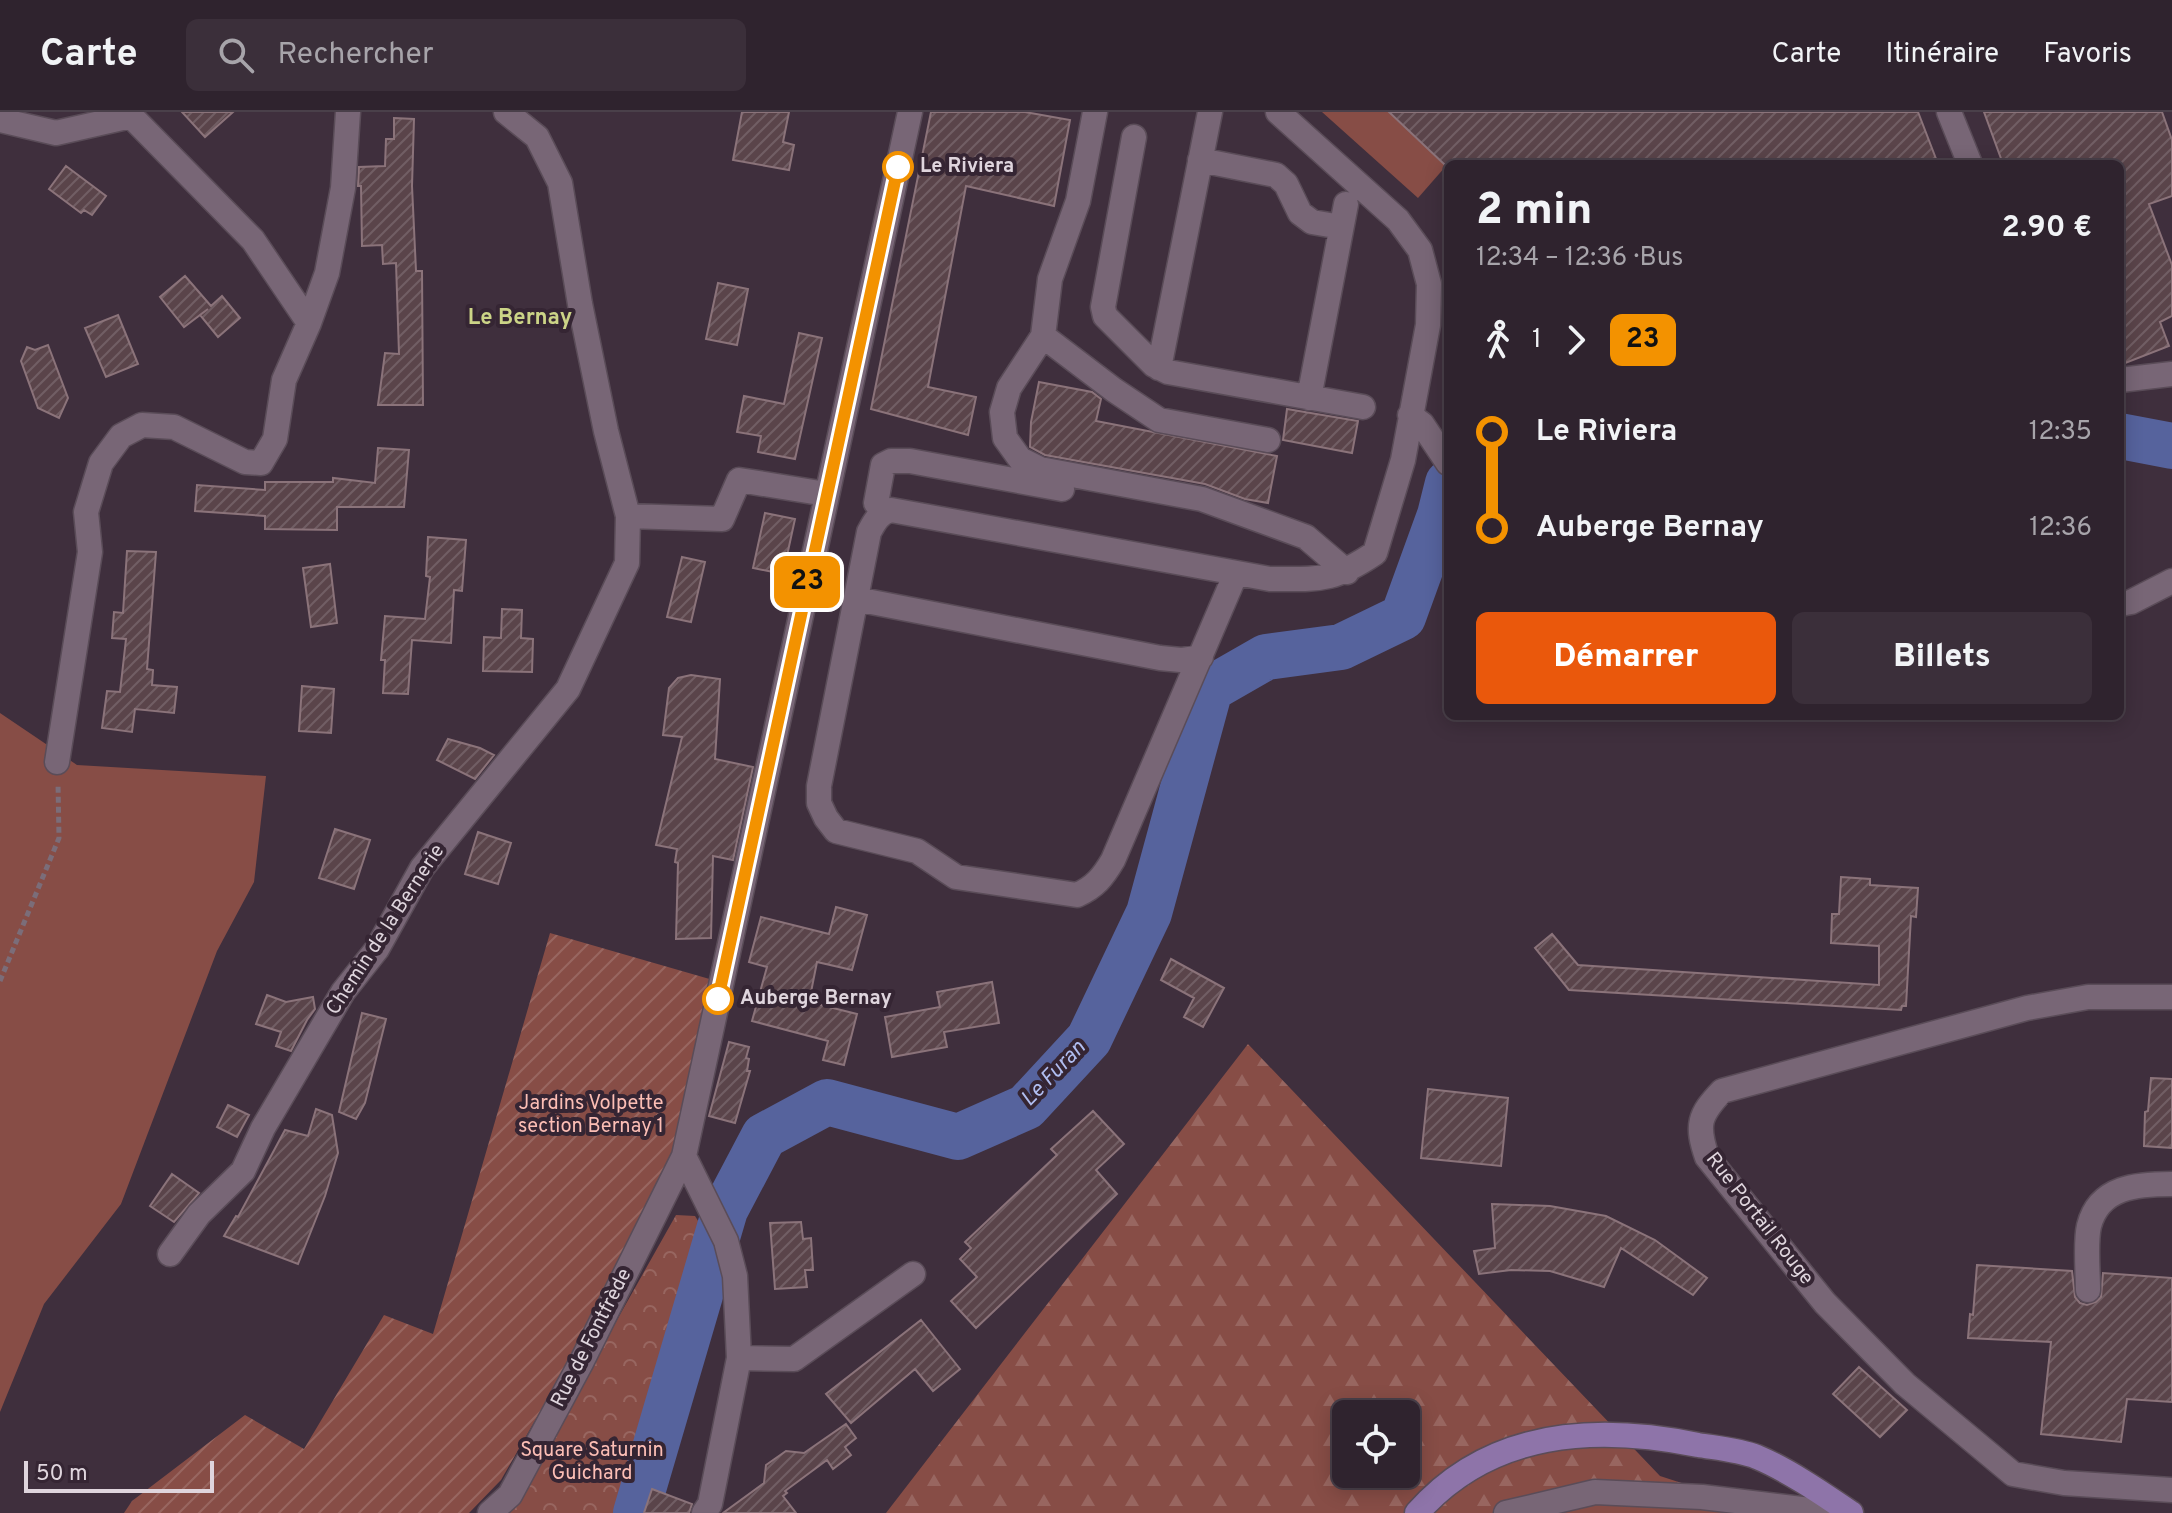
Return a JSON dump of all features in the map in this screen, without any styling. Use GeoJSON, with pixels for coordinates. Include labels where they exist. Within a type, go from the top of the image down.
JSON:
{"type":"FeatureCollection","features":[{"type":"Feature","properties":{"kind":"main road"},"geometry":{"type":"LineString","coordinates":[[1417,1513],[1436,1491],[1488,1457],[1537,1440],[1591,1434],[1665,1438],[1756,1456],[1851,1513]]}},
{"type":"Feature","properties":{"kind":"street"},"geometry":{"type":"LineString","coordinates":[[57,762],[90,552],[86,512],[101,463],[121,436],[142,425],[174,427],[245,462],[261,463],[275,439],[284,380],[327,273],[343,188],[348,112]]}},
{"type":"Feature","properties":{"kind":"street","name":"Chemin de la Bernerie"},"geometry":{"type":"LineString","coordinates":[[170,1254],[199,1214],[243,1171],[263,1128],[327,1019],[343,992],[377,949],[422,868],[568,689],[627,563],[628,516],[606,431],[580,304],[560,183],[537,137],[506,112]]}},
{"type":"Feature","properties":{"kind":"street","name":"Rue de Fontfrède"},"geometry":{"type":"LineString","coordinates":[[490,1513],[510,1495],[582,1361],[684,1156],[910,112]]}},
{"type":"Feature","properties":{"kind":"street"},"geometry":{"type":"LineString","coordinates":[[1095,112],[1078,201],[1050,279],[1043,336],[1009,388],[1002,412],[1005,438],[1020,459],[1040,469],[1202,499],[1306,537],[1347,572]]}},
{"type":"Feature","properties":{"kind":"street"},"geometry":{"type":"LineString","coordinates":[[1159,368],[1210,112]]}},
{"type":"Feature","properties":{"kind":"street"},"geometry":{"type":"LineString","coordinates":[[1236,573],[1113,860],[1102,878],[1089,890],[1077,895],[956,877],[917,851],[836,831],[826,818],[819,803],[819,786],[869,532],[883,512],[891,510],[1270,579],[1324,579],[1347,572],[1375,553],[1403,460],[1428,325],[1429,284],[1420,250],[1398,220],[1278,112]]}},
{"type":"Feature","properties":{"kind":"street"},"geometry":{"type":"LineString","coordinates":[[1949,112],[1968,160]]}},
{"type":"Feature","properties":{"kind":"street"},"geometry":{"type":"LineString","coordinates":[[0,120],[56,133],[131,116],[253,240],[309,323]]}},
{"type":"Feature","properties":{"kind":"street"},"geometry":{"type":"LineString","coordinates":[[1134,137],[1103,307],[1105,316],[1154,365],[1168,372],[1363,407]]}},
{"type":"Feature","properties":{"kind":"street"},"geometry":{"type":"LineString","coordinates":[[1200,160],[1276,175],[1286,184],[1300,213],[1312,222],[1344,216],[1309,398]]}},
{"type":"Feature","properties":{"kind":"street"},"geometry":{"type":"LineString","coordinates":[[1043,336],[1159,420],[1268,440]]}},
{"type":"Feature","properties":{"kind":"street"},"geometry":{"type":"LineString","coordinates":[[2124,380],[2172,374]]}},
{"type":"Feature","properties":{"kind":"street"},"geometry":{"type":"LineString","coordinates":[[1410,415],[1422,424],[1444,457]]}},
{"type":"Feature","properties":{"kind":"street"},"geometry":{"type":"LineString","coordinates":[[883,512],[876,503],[883,465],[891,461],[910,461],[1092,494]]}},
{"type":"Feature","properties":{"kind":"street"},"geometry":{"type":"LineString","coordinates":[[628,516],[722,519],[739,480],[826,494]]}},
{"type":"Feature","properties":{"kind":"street"},"geometry":{"type":"LineString","coordinates":[[2124,603],[2172,581]]}},
{"type":"Feature","properties":{"kind":"street"},"geometry":{"type":"LineString","coordinates":[[856,599],[1160,658],[1181,660],[1201,657]]}},
{"type":"Feature","properties":{"kind":"street","name":"Rue Portail Rouge"},"geometry":{"type":"LineString","coordinates":[[2172,997],[2088,997],[2027,1008],[1722,1091],[1705,1108],[1699,1133],[1707,1157],[1825,1303],[1905,1384],[2013,1474],[2064,1483],[2172,1490]]}},
{"type":"Feature","properties":{"kind":"street"},"geometry":{"type":"LineString","coordinates":[[684,1156],[726,1241],[735,1276],[739,1358],[710,1504],[704,1513]]}},
{"type":"Feature","properties":{"kind":"street"},"geometry":{"type":"LineString","coordinates":[[2088,1290],[2089,1226],[2104,1199],[2136,1184],[2172,1184]]}},
{"type":"Feature","properties":{"kind":"street"},"geometry":{"type":"LineString","coordinates":[[739,1358],[794,1359],[913,1274]]}},
{"type":"Feature","properties":{"kind":"street"},"geometry":{"type":"LineString","coordinates":[[1506,1513],[1595,1492],[1702,1497],[1835,1513]]}},
{"type":"Feature","properties":{"kind":"path"},"geometry":{"type":"LineString","coordinates":[[0,981],[59,838],[57,762]]}},
{"type":"Feature","properties":{"kind":"green space"},"geometry":{"type":"Polygon","coordinates":[[[1322,112],[1389,112],[1444,164],[1444,168],[1418,198],[1322,112]]]}},
{"type":"Feature","properties":{"kind":"green space"},"geometry":{"type":"Polygon","coordinates":[[[0,713],[77,765],[266,776],[254,882],[217,951],[121,1204],[44,1304],[0,1412],[0,713]]]}},
{"type":"Feature","properties":{"kind":"green space","name":"Jardins Volpette section Bernay 1"},"geometry":{"type":"Polygon","coordinates":[[[550,933],[713,980],[675,1151],[607,1295],[501,1480],[469,1513],[124,1513],[132,1501],[245,1415],[304,1449],[384,1315],[433,1334],[550,933]]]}},
{"type":"Feature","properties":{"kind":"green space"},"geometry":{"type":"Polygon","coordinates":[[[1248,1044],[1660,1476],[1774,1513],[886,1513],[1248,1044]]]}},
{"type":"Feature","properties":{"kind":"green space","name":"Square Saturnin Guichard"},"geometry":{"type":"Polygon","coordinates":[[[676,1215],[695,1216],[703,1229],[677,1336],[629,1505],[623,1513],[502,1513],[519,1494],[676,1215]]]}},
{"type":"Feature","properties":{"kind":"building"},"geometry":{"type":"Polygon","coordinates":[[[182,112],[233,112],[205,137],[182,112]]]}},
{"type":"Feature","properties":{"kind":"building"},"geometry":{"type":"Polygon","coordinates":[[[742,112],[789,112],[783,142],[794,145],[789,170],[733,160],[742,112]]]}},
{"type":"Feature","properties":{"kind":"building"},"geometry":{"type":"Polygon","coordinates":[[[931,112],[1025,112],[1070,120],[1054,206],[966,186],[928,387],[976,397],[968,435],[871,409],[931,112]]]}},
{"type":"Feature","properties":{"kind":"building"},"geometry":{"type":"Polygon","coordinates":[[[1389,112],[1918,112],[1936,160],[1444,160],[1444,164],[1389,112]]]}},
{"type":"Feature","properties":{"kind":"building"},"geometry":{"type":"Polygon","coordinates":[[[1984,112],[2162,112],[2172,140],[2172,196],[2149,204],[2172,265],[2172,316],[2160,322],[2169,346],[2124,363],[2124,160],[2002,160],[1984,112]]]}},
{"type":"Feature","properties":{"kind":"building"},"geometry":{"type":"Polygon","coordinates":[[[394,118],[414,119],[412,186],[416,271],[422,271],[423,405],[378,405],[385,353],[399,354],[396,263],[383,264],[382,245],[362,246],[359,167],[385,166],[386,139],[394,139],[394,118]]]}},
{"type":"Feature","properties":{"kind":"building"},"geometry":{"type":"Polygon","coordinates":[[[66,166],[106,196],[92,215],[84,210],[81,213],[49,189],[66,166]]]}},
{"type":"Feature","properties":{"kind":"building"},"geometry":{"type":"Polygon","coordinates":[[[185,276],[211,306],[222,296],[240,318],[218,337],[200,315],[184,327],[160,297],[185,276]]]}},
{"type":"Feature","properties":{"kind":"building"},"geometry":{"type":"Polygon","coordinates":[[[718,283],[748,289],[737,345],[706,339],[718,283]]]}},
{"type":"Feature","properties":{"kind":"building"},"geometry":{"type":"Polygon","coordinates":[[[118,315],[138,364],[106,377],[85,328],[118,315]]]}},
{"type":"Feature","properties":{"kind":"building"},"geometry":{"type":"Polygon","coordinates":[[[799,333],[822,338],[795,459],[758,452],[761,436],[737,432],[744,396],[784,404],[799,333]]]}},
{"type":"Feature","properties":{"kind":"building"},"geometry":{"type":"Polygon","coordinates":[[[48,345],[68,398],[59,418],[38,408],[21,361],[27,347],[35,350],[48,345]]]}},
{"type":"Feature","properties":{"kind":"building"},"geometry":{"type":"Polygon","coordinates":[[[1039,382],[1092,392],[1101,399],[1096,421],[1277,456],[1268,503],[1245,499],[1205,484],[1045,455],[1030,447],[1031,422],[1039,382]]]}},
{"type":"Feature","properties":{"kind":"building"},"geometry":{"type":"Polygon","coordinates":[[[1287,409],[1358,421],[1352,453],[1283,440],[1287,409]]]}},
{"type":"Feature","properties":{"kind":"building"},"geometry":{"type":"Polygon","coordinates":[[[378,448],[409,450],[404,507],[337,507],[337,530],[265,529],[265,516],[195,511],[197,485],[265,490],[265,482],[333,482],[333,478],[375,483],[378,448]]]}},
{"type":"Feature","properties":{"kind":"building"},"geometry":{"type":"Polygon","coordinates":[[[765,513],[795,519],[783,574],[753,568],[765,513]]]}},
{"type":"Feature","properties":{"kind":"building"},"geometry":{"type":"Polygon","coordinates":[[[428,537],[466,540],[462,591],[454,590],[451,643],[412,640],[408,694],[383,693],[385,660],[381,660],[385,616],[425,619],[430,577],[426,576],[428,537]]]}},
{"type":"Feature","properties":{"kind":"building"},"geometry":{"type":"Polygon","coordinates":[[[127,551],[156,552],[147,669],[153,670],[152,685],[177,687],[174,713],[135,709],[132,732],[102,728],[107,691],[120,692],[126,639],[112,638],[114,612],[123,613],[127,551]]]}},
{"type":"Feature","properties":{"kind":"building"},"geometry":{"type":"Polygon","coordinates":[[[682,557],[705,562],[691,622],[667,617],[682,557]]]}},
{"type":"Feature","properties":{"kind":"building"},"geometry":{"type":"Polygon","coordinates":[[[330,564],[337,623],[311,627],[303,568],[330,564]]]}},
{"type":"Feature","properties":{"kind":"building"},"geometry":{"type":"Polygon","coordinates":[[[502,609],[522,610],[521,638],[533,639],[532,672],[483,671],[484,637],[501,638],[502,609]]]}},
{"type":"Feature","properties":{"kind":"building"},"geometry":{"type":"Polygon","coordinates":[[[691,675],[720,679],[715,759],[753,767],[733,860],[713,856],[711,938],[676,939],[677,849],[656,845],[682,737],[663,735],[669,688],[678,678],[691,675]]]}},
{"type":"Feature","properties":{"kind":"building"},"geometry":{"type":"Polygon","coordinates":[[[302,686],[334,689],[331,733],[299,731],[302,686]]]}},
{"type":"Feature","properties":{"kind":"building"},"geometry":{"type":"Polygon","coordinates":[[[448,739],[494,755],[475,779],[437,760],[448,739]]]}},
{"type":"Feature","properties":{"kind":"building"},"geometry":{"type":"Polygon","coordinates":[[[335,829],[370,840],[354,889],[319,878],[335,829]]]}},
{"type":"Feature","properties":{"kind":"building"},"geometry":{"type":"Polygon","coordinates":[[[478,832],[511,843],[498,884],[465,874],[478,832]]]}},
{"type":"Feature","properties":{"kind":"building"},"geometry":{"type":"Polygon","coordinates":[[[1841,877],[1870,879],[1870,885],[1918,888],[1916,917],[1911,916],[1906,1006],[1902,1006],[1901,1010],[1569,990],[1535,948],[1552,934],[1578,965],[1879,985],[1879,946],[1831,943],[1832,914],[1839,914],[1841,877]]]}},
{"type":"Feature","properties":{"kind":"building"},"geometry":{"type":"Polygon","coordinates":[[[836,907],[867,915],[852,970],[817,962],[809,1002],[857,1014],[844,1065],[823,1060],[828,1041],[752,1021],[767,967],[749,962],[761,917],[829,934],[836,907]]]}},
{"type":"Feature","properties":{"kind":"building"},"geometry":{"type":"Polygon","coordinates":[[[1171,959],[1224,988],[1203,1027],[1184,1017],[1194,998],[1161,980],[1171,959]]]}},
{"type":"Feature","properties":{"kind":"building"},"geometry":{"type":"Polygon","coordinates":[[[992,982],[999,1023],[944,1032],[947,1047],[892,1057],[885,1017],[940,1007],[937,992],[992,982]]]}},
{"type":"Feature","properties":{"kind":"building"},"geometry":{"type":"Polygon","coordinates":[[[267,995],[286,1002],[313,997],[315,1009],[291,1051],[276,1046],[281,1032],[256,1024],[267,995]]]}},
{"type":"Feature","properties":{"kind":"building"},"geometry":{"type":"Polygon","coordinates":[[[362,1013],[386,1019],[365,1103],[356,1119],[339,1112],[362,1013]]]}},
{"type":"Feature","properties":{"kind":"building"},"geometry":{"type":"Polygon","coordinates":[[[729,1042],[749,1047],[746,1058],[749,1059],[747,1071],[750,1071],[735,1123],[709,1116],[729,1042]]]}},
{"type":"Feature","properties":{"kind":"building"},"geometry":{"type":"Polygon","coordinates":[[[2151,1078],[2172,1079],[2172,1148],[2144,1146],[2145,1112],[2148,1111],[2151,1078]]]}},
{"type":"Feature","properties":{"kind":"building"},"geometry":{"type":"Polygon","coordinates":[[[1428,1089],[1508,1098],[1501,1166],[1421,1158],[1428,1089]]]}},
{"type":"Feature","properties":{"kind":"building"},"geometry":{"type":"Polygon","coordinates":[[[228,1105],[249,1115],[237,1137],[217,1127],[228,1105]]]}},
{"type":"Feature","properties":{"kind":"building"},"geometry":{"type":"Polygon","coordinates":[[[316,1109],[332,1115],[338,1153],[298,1264],[224,1236],[238,1217],[285,1130],[308,1136],[316,1109]]]}},
{"type":"Feature","properties":{"kind":"building"},"geometry":{"type":"Polygon","coordinates":[[[1093,1111],[1124,1144],[1096,1170],[1117,1194],[976,1328],[951,1301],[977,1277],[960,1259],[971,1248],[965,1242],[1057,1155],[1051,1149],[1093,1111]]]}},
{"type":"Feature","properties":{"kind":"building"},"geometry":{"type":"Polygon","coordinates":[[[172,1174],[199,1193],[174,1222],[150,1206],[172,1174]]]}},
{"type":"Feature","properties":{"kind":"building"},"geometry":{"type":"Polygon","coordinates":[[[1492,1204],[1550,1206],[1606,1216],[1655,1240],[1707,1278],[1693,1295],[1621,1248],[1604,1287],[1550,1271],[1511,1270],[1479,1274],[1474,1251],[1495,1248],[1492,1204]]]}},
{"type":"Feature","properties":{"kind":"building"},"geometry":{"type":"Polygon","coordinates":[[[801,1222],[803,1239],[811,1238],[813,1270],[805,1270],[807,1287],[775,1289],[770,1223],[801,1222]]]}},
{"type":"Feature","properties":{"kind":"building"},"geometry":{"type":"Polygon","coordinates":[[[1977,1265],[2072,1271],[2075,1297],[2087,1305],[2101,1297],[2103,1273],[2172,1278],[2172,1402],[2127,1399],[2121,1442],[2041,1434],[2051,1342],[1968,1338],[1977,1265]]]}},
{"type":"Feature","properties":{"kind":"building"},"geometry":{"type":"Polygon","coordinates":[[[921,1320],[960,1369],[933,1391],[915,1369],[851,1423],[826,1394],[921,1320]]]}},
{"type":"Feature","properties":{"kind":"building"},"geometry":{"type":"Polygon","coordinates":[[[1859,1367],[1907,1410],[1880,1437],[1833,1394],[1859,1367]]]}},
{"type":"Feature","properties":{"kind":"building"},"geometry":{"type":"Polygon","coordinates":[[[846,1424],[856,1438],[845,1447],[851,1455],[833,1469],[827,1460],[785,1491],[787,1493],[783,1496],[796,1513],[723,1513],[764,1483],[766,1465],[786,1451],[804,1453],[846,1424]]]}},
{"type":"Feature","properties":{"kind":"building"},"geometry":{"type":"Polygon","coordinates":[[[652,1489],[692,1504],[689,1513],[644,1513],[652,1489]]]}},
{"type":"Feature","properties":{"kind":"waterway","name":"Le Furan"},"geometry":{"type":"LineString","coordinates":[[2124,437],[2172,446]]}},
{"type":"Feature","properties":{"kind":"waterway","name":"Le Furan"},"geometry":{"type":"LineString","coordinates":[[636,1513],[725,1210],[764,1136],[827,1102],[958,1137],[1026,1107],[1089,1039],[1149,913],[1210,689],[1266,657],[1341,647],[1403,617],[1444,499]]}},
{"type":"Feature","properties":{"kind":"bus line","name":"23"},"geometry":{"type":"LineString","coordinates":[[718,999],[898,167]]}},
{"type":"Feature","properties":{"kind":"place","name":"Le Riviera"},"geometry":{"type":"Point","coordinates":[898,167]}},
{"type":"Feature","properties":{"kind":"place","name":"Auberge Bernay"},"geometry":{"type":"Point","coordinates":[718,999]}},
{"type":"Feature","properties":{"kind":"district","name":"Le Bernay"},"geometry":{"type":"Point","coordinates":[520,318]}}]}
